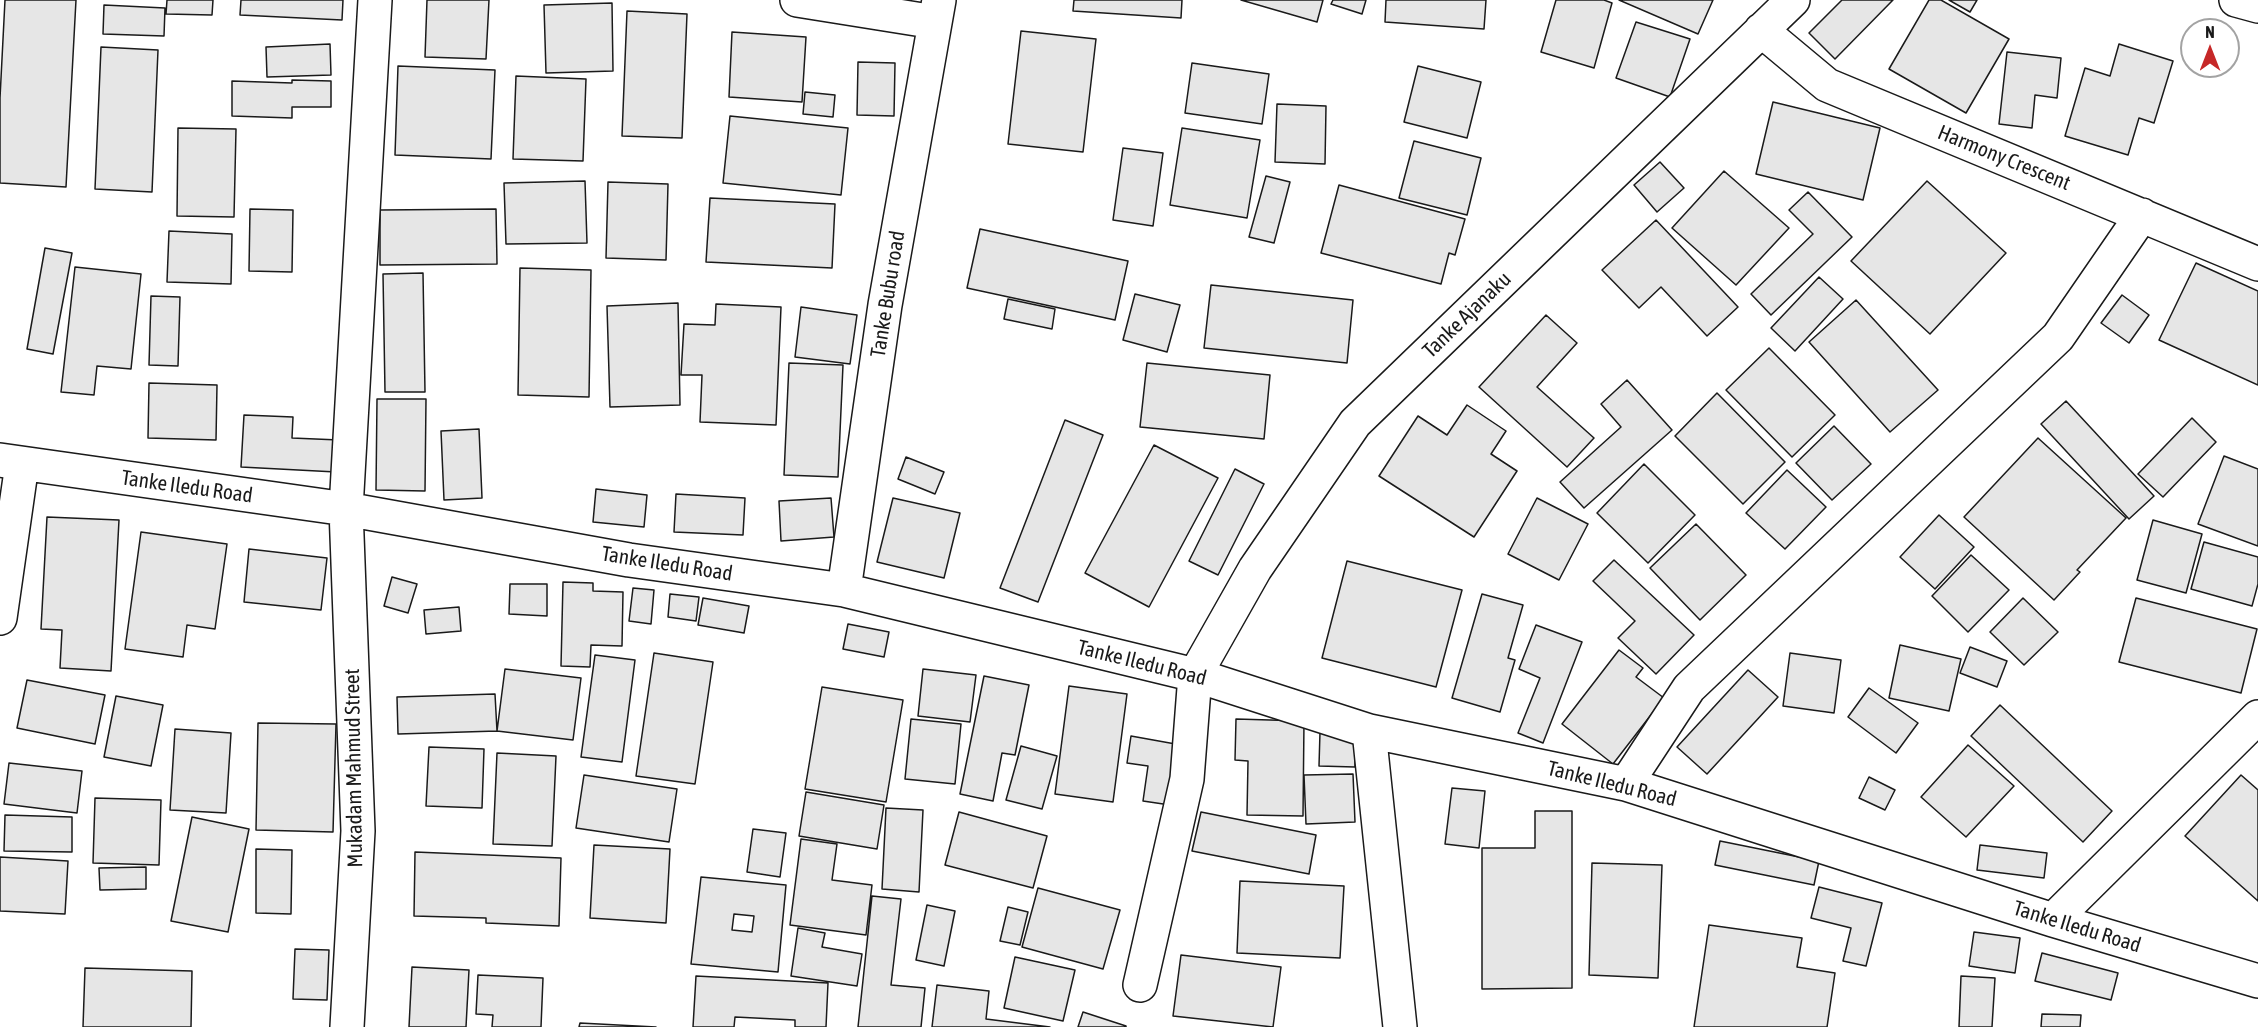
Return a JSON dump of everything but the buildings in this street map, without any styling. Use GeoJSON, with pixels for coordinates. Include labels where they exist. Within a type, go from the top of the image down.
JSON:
{"type":"FeatureCollection","features":[{"type":"Feature","properties":{"kind":"street","name":"Mukadam Mahmud Street"},"geometry":{"type":"LineString","coordinates":[[347,1027],[358,831],[346,509],[375,0]]}},
{"type":"Feature","properties":{"kind":"street"},"geometry":{"type":"LineString","coordinates":[[797,0],[937,11]]}},
{"type":"Feature","properties":{"kind":"street","name":"Tanke Ajanaku"},"geometry":{"type":"LineString","coordinates":[[1195,675],[1255,569],[1355,423],[1793,0]]}},
{"type":"Feature","properties":{"kind":"street"},"geometry":{"type":"LineString","coordinates":[[2235,0],[2258,6]]}},
{"type":"Feature","properties":{"kind":"street","name":"Tanke Bubu road"},"geometry":{"type":"LineString","coordinates":[[844,590],[885,305],[937,11]]}},
{"type":"Feature","properties":{"kind":"street","name":"Harmony Crescent"},"geometry":{"type":"LineString","coordinates":[[1761,30],[1827,85],[2258,264]]}},
{"type":"Feature","properties":{"kind":"street"},"geometry":{"type":"LineString","coordinates":[[1626,784],[1689,688],[2058,337],[2142,215]]}},
{"type":"Feature","properties":{"kind":"street","name":"Tanke Iledu Road"},"geometry":{"type":"LineString","coordinates":[[11,462],[346,509],[629,560],[844,590],[1195,675],[1369,731],[1626,784],[2053,920],[2258,981]]}},
{"type":"Feature","properties":{"kind":"street"},"geometry":{"type":"LineString","coordinates":[[0,618],[11,462]]}},
{"type":"Feature","properties":{"kind":"street"},"geometry":{"type":"LineString","coordinates":[[1140,985],[1187,779],[1195,675]]}},
{"type":"Feature","properties":{"kind":"street"},"geometry":{"type":"LineString","coordinates":[[2053,920],[2258,717]]}},
{"type":"Feature","properties":{"kind":"street"},"geometry":{"type":"LineString","coordinates":[[1369,731],[1400,1027]]}}]}
